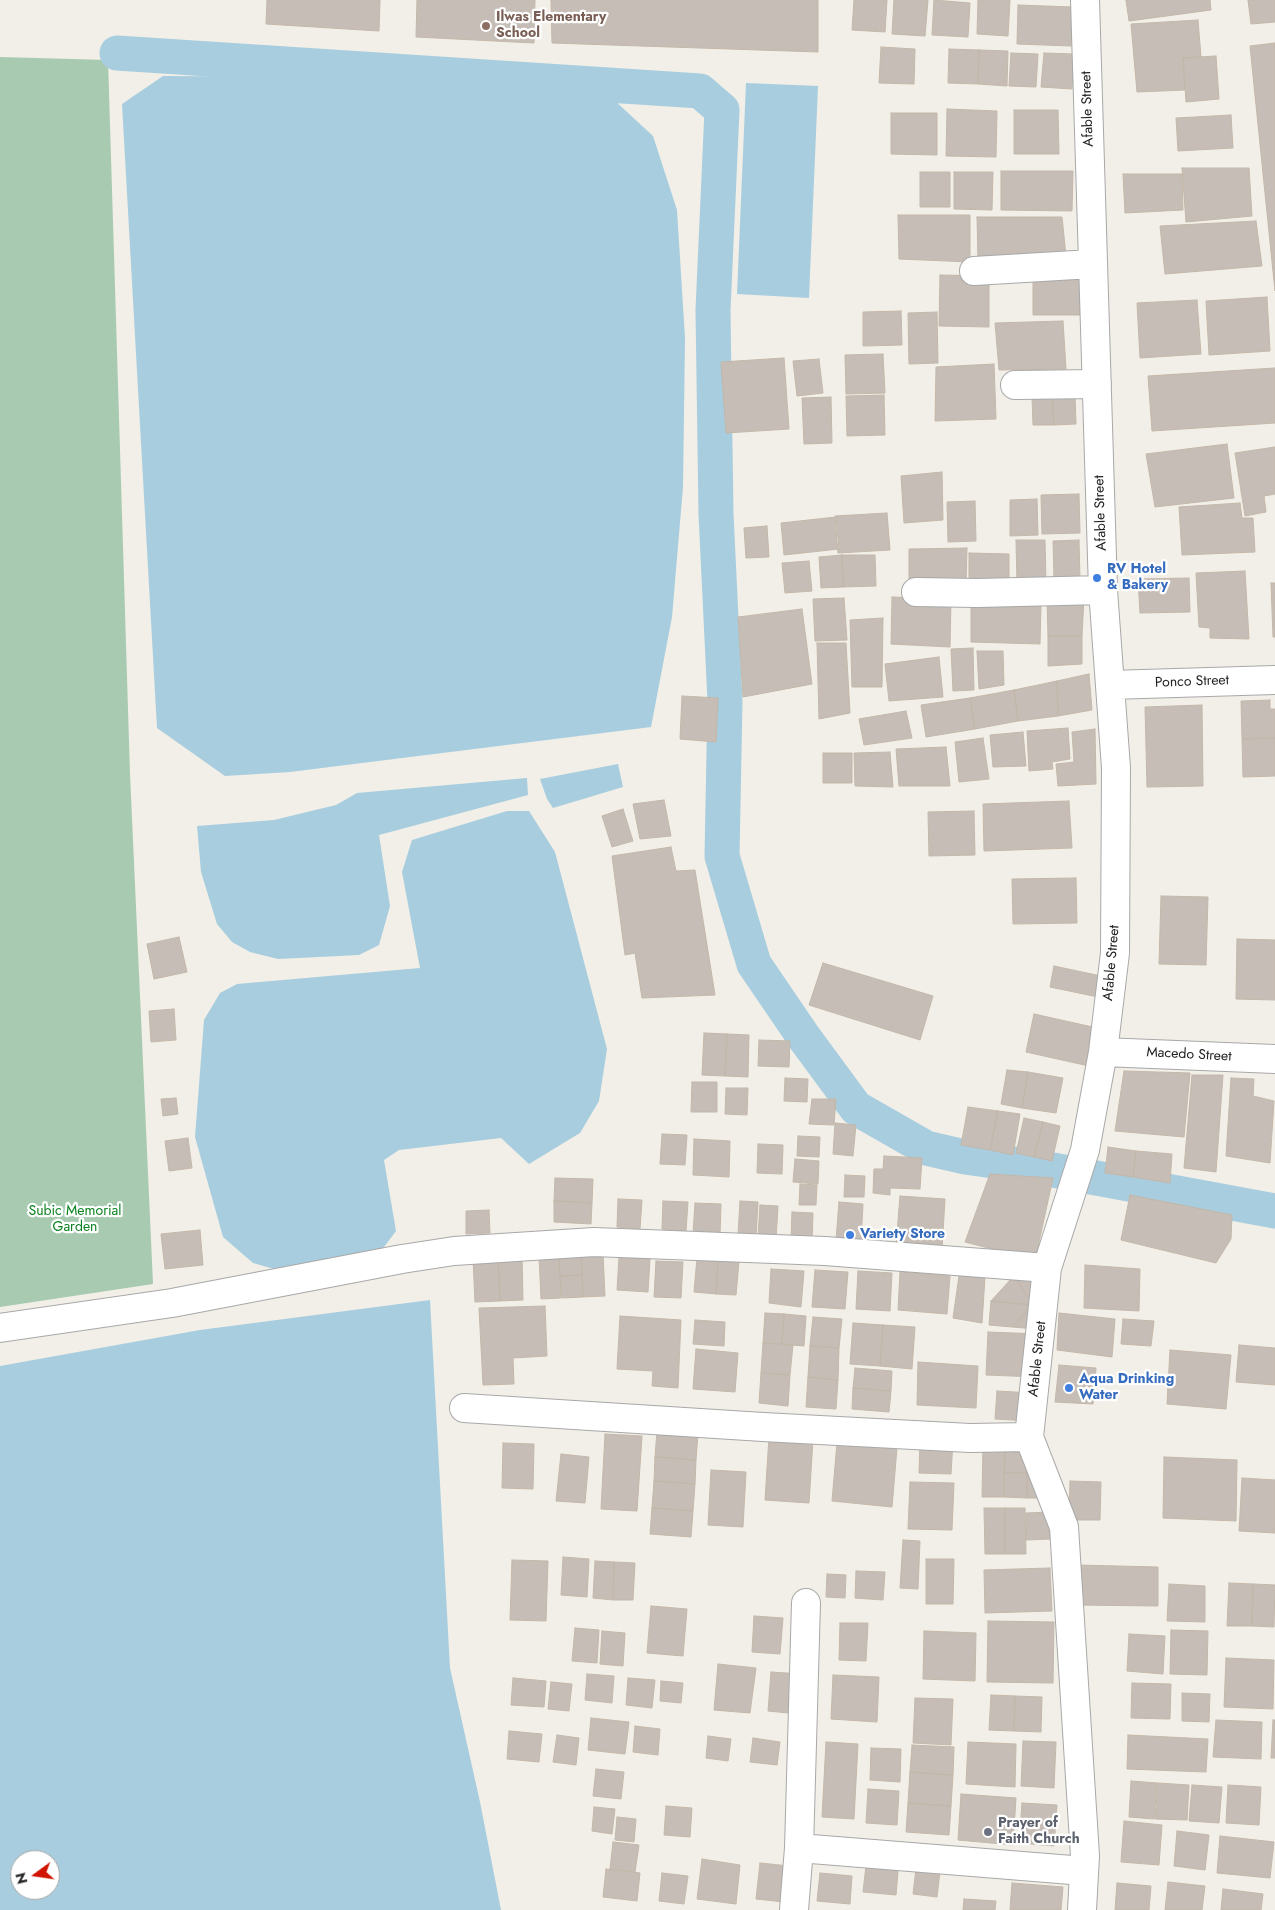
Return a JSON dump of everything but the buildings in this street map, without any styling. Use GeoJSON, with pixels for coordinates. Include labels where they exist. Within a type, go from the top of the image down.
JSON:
{"type":"FeatureCollection","features":[{"type":"Feature","properties":{"kind":"street","name":"Afable Street"},"geometry":{"type":"LineString","coordinates":[[1082,1910],[1084,1871],[1081,1772],[1064,1527],[1029,1437],[1047,1268],[1075,1186],[1085,1150],[1103,1052],[1115,953],[1116,768],[1103,590],[1085,0]]}},
{"type":"Feature","properties":{"kind":"street"},"geometry":{"type":"LineString","coordinates":[[974,271],[1092,264]]}},
{"type":"Feature","properties":{"kind":"street"},"geometry":{"type":"LineString","coordinates":[[1016,384],[1097,384]]}},
{"type":"Feature","properties":{"kind":"street"},"geometry":{"type":"LineString","coordinates":[[916,592],[977,593],[1103,590]]}},
{"type":"Feature","properties":{"kind":"street","name":"Ponco Street"},"geometry":{"type":"LineString","coordinates":[[1110,685],[1275,680]]}},
{"type":"Feature","properties":{"kind":"street","name":"Macedo Street"},"geometry":{"type":"LineString","coordinates":[[1103,1052],[1275,1059]]}},
{"type":"Feature","properties":{"kind":"street"},"geometry":{"type":"LineString","coordinates":[[0,1328],[172,1303],[402,1259],[454,1252],[584,1243],[825,1251],[1047,1268]]}},
{"type":"Feature","properties":{"kind":"street"},"geometry":{"type":"LineString","coordinates":[[464,1408],[773,1428],[970,1438],[1029,1437]]}},
{"type":"Feature","properties":{"kind":"street"},"geometry":{"type":"LineString","coordinates":[[794,1910],[799,1848],[806,1603]]}},
{"type":"Feature","properties":{"kind":"street"},"geometry":{"type":"LineString","coordinates":[[799,1848],[1084,1871]]}},
{"type":"Feature","properties":{"kind":"green space","name":"Subic Memorial Garden"},"geometry":{"type":"Polygon","coordinates":[[[0,57],[108,60],[130,774],[153,1284],[0,1307],[0,57]]]}},
{"type":"Feature","properties":{"kind":"water"},"geometry":{"type":"Polygon","coordinates":[[[163,76],[335,77],[613,99],[653,136],[677,210],[685,338],[683,487],[672,617],[651,727],[290,772],[225,776],[157,728],[122,104],[163,76]]]}},
{"type":"Feature","properties":{"kind":"water"},"geometry":{"type":"Polygon","coordinates":[[[746,83],[818,86],[809,298],[737,294],[746,83]]]}},
{"type":"Feature","properties":{"kind":"water"},"geometry":{"type":"Polygon","coordinates":[[[618,764],[623,787],[553,808],[547,799],[540,779],[618,764]]]}},
{"type":"Feature","properties":{"kind":"water"},"geometry":{"type":"Polygon","coordinates":[[[527,778],[528,795],[379,835],[390,906],[379,945],[359,955],[278,959],[250,952],[232,942],[217,924],[201,872],[197,826],[274,820],[336,805],[357,793],[527,778]]]}},
{"type":"Feature","properties":{"kind":"water"},"geometry":{"type":"Polygon","coordinates":[[[507,811],[529,811],[555,852],[607,1049],[599,1101],[580,1133],[529,1164],[501,1138],[399,1150],[384,1160],[396,1231],[378,1255],[285,1272],[253,1263],[223,1237],[195,1137],[204,1020],[220,993],[237,984],[420,968],[402,872],[412,840],[507,811]]]}},
{"type":"Feature","properties":{"kind":"water"},"geometry":{"type":"Polygon","coordinates":[[[430,1300],[450,1668],[480,1802],[501,1910],[0,1910],[0,1366],[200,1330],[430,1300]]]}},
{"type":"Feature","properties":{"kind":"waterway"},"geometry":{"type":"LineString","coordinates":[[117,53],[700,91],[722,110],[713,310],[716,514],[725,701],[722,856],[754,964],[803,1036],[856,1108],[926,1148],[965,1157],[1042,1168],[1275,1211]]}},
{"type":"Feature","properties":{"kind":"place","name":"Ilwas Elementary School"},"geometry":{"type":"Point","coordinates":[486,26]}},
{"type":"Feature","properties":{"kind":"place","name":"RV Hotel & Bakery"},"geometry":{"type":"Point","coordinates":[1097,578]}},
{"type":"Feature","properties":{"kind":"place","name":"Variety Store"},"geometry":{"type":"Point","coordinates":[850,1235]}},
{"type":"Feature","properties":{"kind":"place","name":"Aqua Drinking Water"},"geometry":{"type":"Point","coordinates":[1069,1388]}},
{"type":"Feature","properties":{"kind":"place","name":"Prayer of Faith Church"},"geometry":{"type":"Point","coordinates":[988,1832]}}]}
